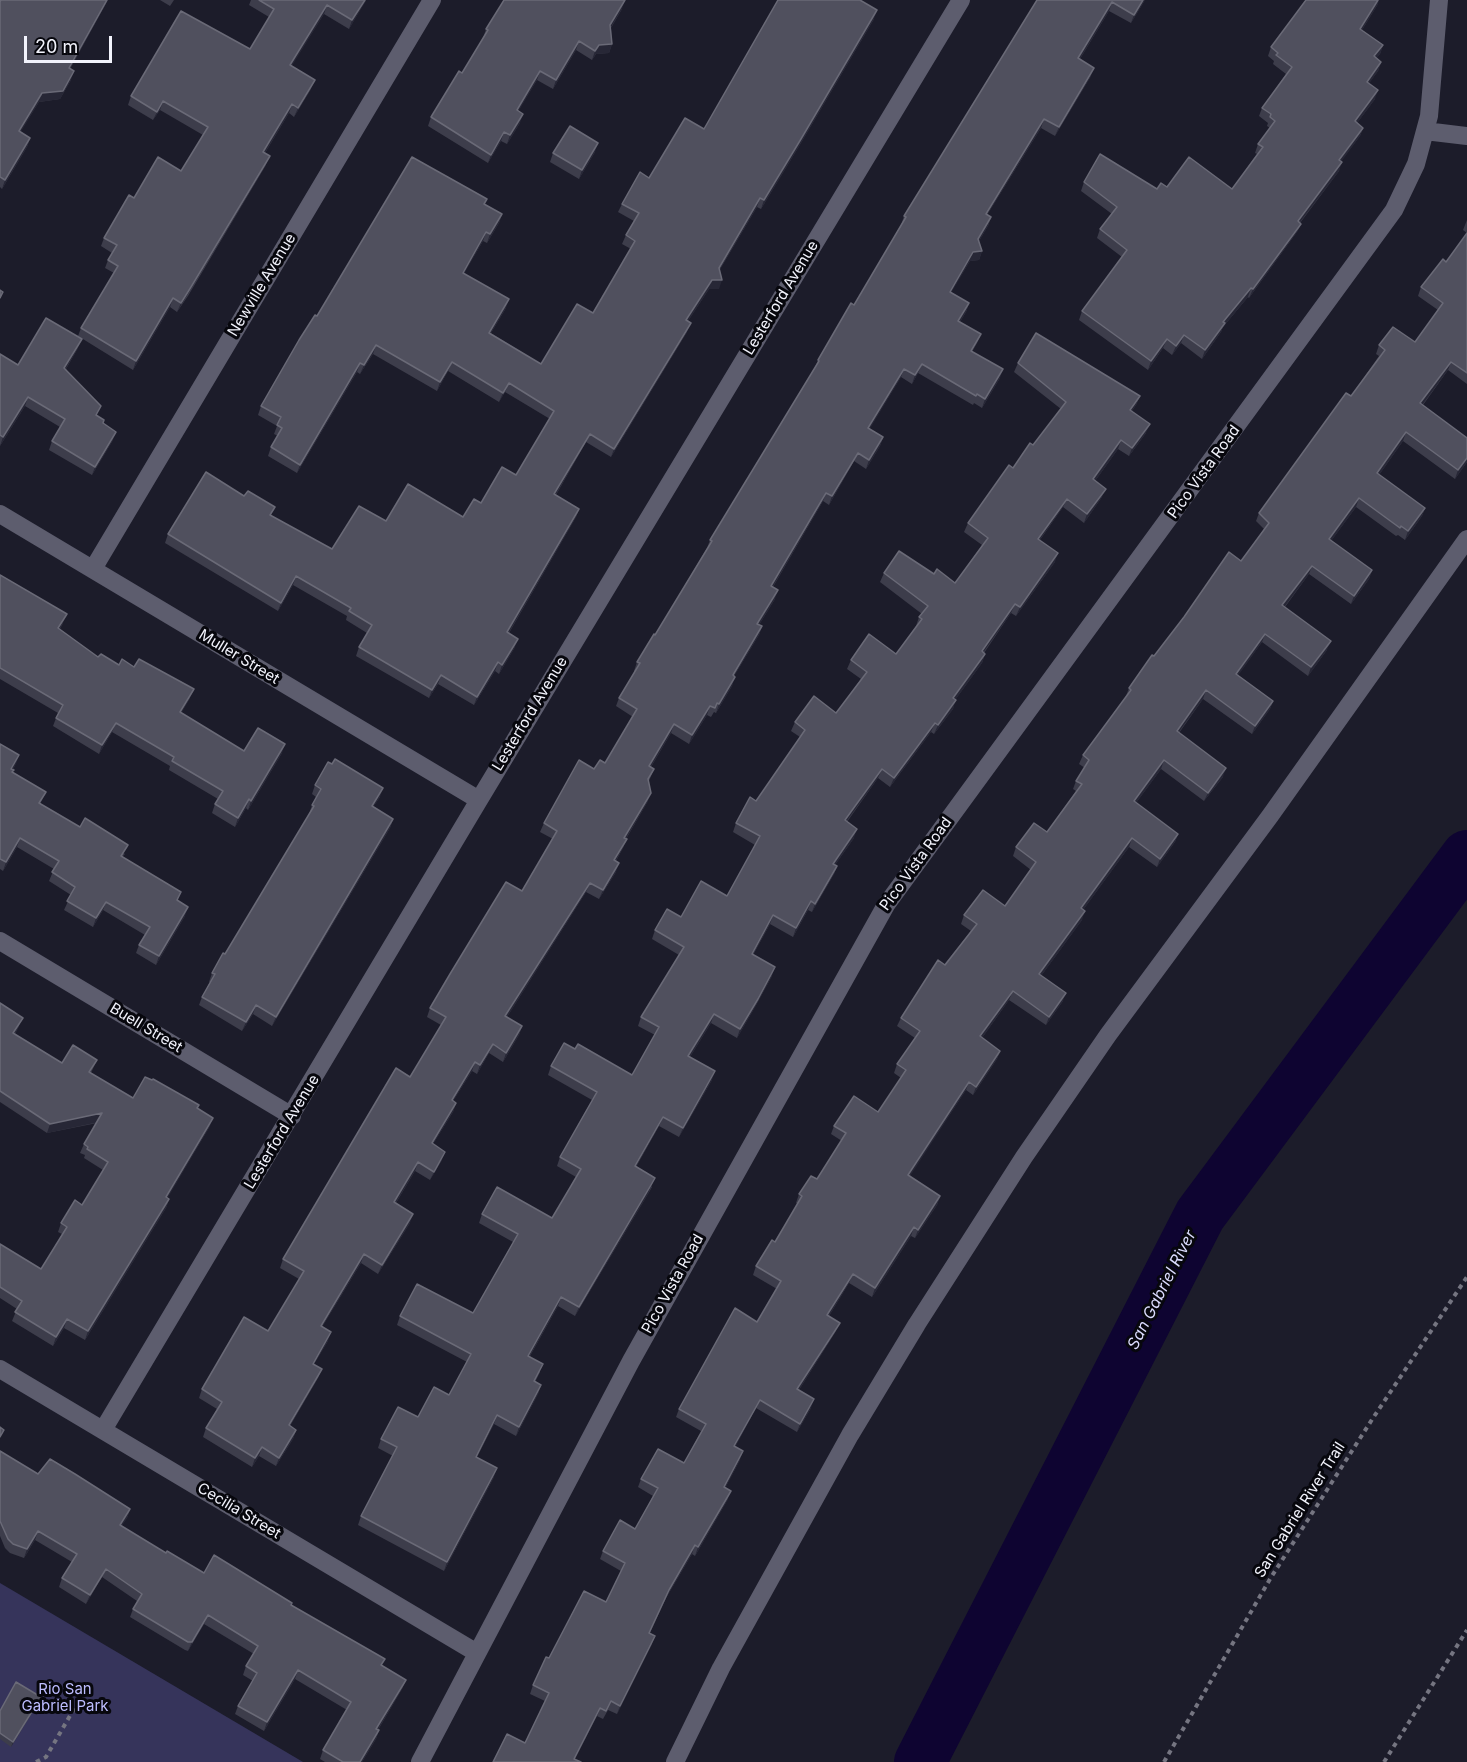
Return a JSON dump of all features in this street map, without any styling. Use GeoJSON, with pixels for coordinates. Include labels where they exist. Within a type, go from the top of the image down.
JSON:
{"type":"FeatureCollection","features":[{"type":"Feature","properties":{"kind":"street","name":"Newville Avenue"},"geometry":{"type":"LineString","coordinates":[[93,570],[432,0]]}},
{"type":"Feature","properties":{"kind":"street","name":"Lesterford Avenue"},"geometry":{"type":"LineString","coordinates":[[103,1430],[961,0]]}},
{"type":"Feature","properties":{"kind":"street","name":"Pico Vista Road"},"geometry":{"type":"LineString","coordinates":[[420,1762],[641,1341],[886,905],[1383,228],[1410,179],[1425,131],[1431,103],[1439,0]]}},
{"type":"Feature","properties":{"kind":"street"},"geometry":{"type":"LineString","coordinates":[[1425,131],[1467,136]]}},
{"type":"Feature","properties":{"kind":"street","name":"Muller Street"},"geometry":{"type":"LineString","coordinates":[[0,514],[479,800]]}},
{"type":"Feature","properties":{"kind":"street"},"geometry":{"type":"LineString","coordinates":[[675,1762],[721,1668],[850,1435],[917,1324],[1024,1157],[1108,1035],[1270,816],[1467,539]]}},
{"type":"Feature","properties":{"kind":"street","name":"Buell Street"},"geometry":{"type":"LineString","coordinates":[[0,941],[292,1116]]}},
{"type":"Feature","properties":{"kind":"street","name":"Cecilia Street"},"geometry":{"type":"LineString","coordinates":[[0,1369],[477,1653]]}},
{"type":"Feature","properties":{"kind":"path","name":"San Gabriel River Trail"},"geometry":{"type":"LineString","coordinates":[[1164,1762],[1276,1569],[1379,1408],[1467,1277]]}},
{"type":"Feature","properties":{"kind":"path"},"geometry":{"type":"LineString","coordinates":[[1384,1762],[1467,1630]]}},
{"type":"Feature","properties":{"kind":"path"},"geometry":{"type":"LineString","coordinates":[[36,1762],[46,1757],[78,1702]]}},
{"type":"Feature","properties":{"kind":"green space","name":"Rio San Gabriel Park"},"geometry":{"type":"Polygon","coordinates":[[[0,1583],[303,1762],[0,1762],[0,1583]]]}},
{"type":"Feature","properties":{"kind":"building"},"geometry":{"type":"Polygon","coordinates":[[[1,0],[107,0],[69,68],[74,71],[63,91],[42,93],[19,131],[30,138],[5,180],[0,177],[1,0]]]}},
{"type":"Feature","properties":{"kind":"building"},"geometry":{"type":"Polygon","coordinates":[[[259,0],[365,0],[352,20],[327,5],[290,65],[315,80],[298,108],[292,104],[263,152],[270,156],[181,303],[173,298],[136,361],[81,328],[118,266],[108,260],[117,245],[104,238],[129,195],[134,198],[158,157],[181,171],[208,127],[163,101],[157,112],[131,96],[181,11],[250,49],[274,9],[259,0]]]}},
{"type":"Feature","properties":{"kind":"building"},"geometry":{"type":"Polygon","coordinates":[[[504,0],[625,0],[610,25],[612,44],[599,45],[595,51],[579,41],[556,80],[540,71],[517,110],[523,114],[510,135],[504,132],[491,155],[431,117],[459,71],[462,73],[504,0]]]}},
{"type":"Feature","properties":{"kind":"building"},"geometry":{"type":"Polygon","coordinates":[[[778,0],[860,0],[877,10],[764,200],[760,198],[719,268],[722,280],[712,280],[686,320],[691,323],[614,449],[590,434],[554,494],[579,509],[507,632],[518,639],[502,665],[498,662],[477,697],[441,675],[432,690],[359,647],[372,625],[349,611],[351,608],[296,576],[281,603],[168,534],[206,472],[244,496],[248,491],[275,507],[270,515],[332,549],[359,506],[386,521],[408,484],[463,517],[474,499],[481,503],[502,467],[516,475],[554,411],[509,383],[503,393],[452,362],[440,382],[376,345],[364,365],[360,363],[300,465],[271,447],[282,428],[277,425],[281,417],[261,406],[412,157],[487,199],[484,204],[502,214],[490,234],[486,232],[463,273],[509,299],[489,333],[541,364],[577,304],[593,313],[635,241],[626,235],[639,213],[622,204],[640,172],[649,178],[685,118],[704,129],[778,0]]]}},
{"type":"Feature","properties":{"kind":"building"},"geometry":{"type":"Polygon","coordinates":[[[1037,0],[1143,0],[1134,15],[1112,2],[1078,58],[1094,68],[1059,127],[1044,119],[986,214],[991,217],[978,239],[982,251],[973,252],[950,292],[969,303],[958,321],[981,334],[971,351],[1003,369],[985,399],[922,364],[915,375],[904,369],[868,428],[883,437],[869,460],[858,453],[832,496],[826,493],[771,586],[778,590],[757,624],[762,626],[719,704],[717,703],[715,708],[710,706],[692,735],[674,724],[649,766],[654,769],[648,779],[651,793],[624,838],[627,839],[614,860],[619,863],[603,890],[590,883],[505,1016],[522,1026],[506,1053],[493,1044],[480,1065],[475,1062],[452,1100],[456,1103],[432,1143],[445,1152],[434,1172],[418,1162],[394,1202],[413,1214],[382,1265],[364,1254],[321,1326],[331,1332],[313,1364],[322,1369],[289,1425],[296,1430],[279,1458],[262,1447],[255,1458],[206,1428],[222,1402],[202,1389],[244,1317],[268,1331],[304,1271],[283,1259],[396,1068],[410,1077],[446,1017],[430,1008],[506,882],[522,891],[557,831],[544,823],[579,760],[594,769],[600,760],[605,763],[637,709],[619,698],[640,663],[637,662],[712,541],[710,540],[819,361],[851,303],[854,305],[906,217],[904,216],[1037,0]]]}},
{"type":"Feature","properties":{"kind":"building"},"geometry":{"type":"Polygon","coordinates":[[[1306,0],[1378,0],[1360,29],[1383,45],[1374,56],[1381,62],[1367,82],[1378,90],[1355,121],[1363,128],[1339,160],[1342,162],[1298,221],[1301,224],[1253,289],[1251,288],[1223,322],[1225,323],[1205,350],[1184,335],[1176,346],[1167,339],[1151,361],[1082,311],[1127,250],[1100,229],[1117,207],[1084,182],[1100,154],[1157,189],[1161,183],[1167,187],[1189,157],[1232,189],[1263,147],[1258,144],[1275,121],[1270,117],[1271,114],[1262,108],[1292,67],[1276,55],[1278,53],[1271,47],[1306,0]]]}},
{"type":"Feature","properties":{"kind":"building"},"geometry":{"type":"Polygon","coordinates":[[[570,126],[598,143],[582,170],[553,153],[570,126]]]}},
{"type":"Feature","properties":{"kind":"building"},"geometry":{"type":"Polygon","coordinates":[[[1467,233],[1467,373],[1451,362],[1420,403],[1467,438],[1467,458],[1458,470],[1406,432],[1377,473],[1425,508],[1408,531],[1401,526],[1400,528],[1359,498],[1329,539],[1372,570],[1354,596],[1312,566],[1282,605],[1331,641],[1311,667],[1265,634],[1236,674],[1273,701],[1255,726],[1206,690],[1177,731],[1226,768],[1208,793],[1164,760],[1134,801],[1178,834],[1160,859],[1132,838],[1081,908],[1085,911],[1039,974],[1066,993],[1049,1017],[1013,991],[980,1036],[1000,1051],[976,1087],[969,1082],[908,1175],[940,1196],[918,1230],[914,1227],[875,1288],[853,1274],[827,1315],[840,1323],[797,1389],[814,1399],[800,1424],[760,1400],[734,1446],[743,1451],[724,1487],[731,1491],[698,1547],[695,1545],[669,1590],[649,1633],[655,1636],[620,1706],[611,1701],[606,1711],[600,1708],[574,1759],[581,1762],[493,1762],[507,1734],[525,1743],[549,1693],[533,1685],[546,1657],[549,1658],[584,1591],[606,1602],[625,1563],[603,1551],[620,1520],[635,1529],[658,1488],[641,1479],[658,1449],[684,1463],[706,1424],[679,1409],[735,1308],[757,1322],[781,1281],[756,1266],[772,1240],[775,1242],[802,1196],[799,1194],[811,1176],[817,1179],[846,1133],[834,1126],[854,1096],[878,1112],[906,1070],[897,1064],[920,1031],[901,1018],[938,960],[945,965],[977,924],[964,915],[983,890],[1005,906],[1036,862],[1016,847],[1034,823],[1047,832],[1082,784],[1076,781],[1089,760],[1083,755],[1131,690],[1129,688],[1152,655],[1154,656],[1184,617],[1229,552],[1241,561],[1269,523],[1259,513],[1346,393],[1351,396],[1385,350],[1379,345],[1393,327],[1415,342],[1443,303],[1421,287],[1443,259],[1446,262],[1467,233]]]}},
{"type":"Feature","properties":{"kind":"building"},"geometry":{"type":"Polygon","coordinates":[[[46,318],[82,339],[64,368],[101,406],[96,415],[116,432],[95,467],[52,441],[65,419],[28,397],[3,437],[0,435],[0,354],[18,365],[46,318]]]}},
{"type":"Feature","properties":{"kind":"building"},"geometry":{"type":"Polygon","coordinates":[[[1036,333],[1140,396],[1130,410],[1150,424],[1132,448],[1121,440],[1093,479],[1106,489],[1087,514],[1067,499],[1038,539],[1058,553],[1020,607],[1015,604],[982,651],[985,654],[953,698],[956,700],[938,725],[935,723],[894,778],[882,769],[845,820],[857,829],[833,864],[837,866],[815,904],[811,901],[796,928],[773,915],[752,954],[775,967],[740,1029],[714,1014],[688,1056],[715,1071],[683,1128],[663,1117],[635,1166],[655,1178],[579,1307],[561,1297],[528,1356],[543,1364],[534,1381],[541,1385],[519,1427],[497,1415],[476,1457],[497,1468],[447,1562],[361,1516],[397,1447],[381,1439],[398,1407],[418,1417],[434,1387],[449,1395],[471,1354],[400,1316],[417,1284],[473,1313],[518,1234],[482,1214],[497,1187],[552,1218],[581,1169],[560,1157],[597,1092],[551,1066],[564,1043],[575,1049],[578,1044],[632,1075],[659,1027],[641,1017],[684,947],[655,930],[667,909],[681,917],[701,881],[727,896],[760,836],[736,823],[750,797],[756,801],[805,730],[795,722],[814,696],[836,713],[867,672],[851,660],[869,634],[896,654],[922,619],[919,617],[928,606],[884,573],[899,551],[934,574],[937,569],[955,583],[988,538],[968,523],[1009,465],[1013,468],[1030,443],[1033,445],[1066,402],[1018,363],[1036,333]]]}},
{"type":"Feature","properties":{"kind":"building"},"geometry":{"type":"Polygon","coordinates":[[[0,575],[67,614],[58,628],[98,657],[101,654],[119,665],[122,659],[134,667],[139,659],[194,689],[180,712],[244,751],[258,728],[285,744],[251,801],[249,799],[238,818],[215,804],[223,791],[172,761],[174,757],[116,723],[102,745],[56,718],[63,705],[0,668],[0,575]]]}},
{"type":"Feature","properties":{"kind":"building"},"geometry":{"type":"Polygon","coordinates":[[[0,744],[19,755],[11,769],[14,770],[12,772],[46,792],[39,803],[80,827],[85,818],[128,845],[121,856],[181,892],[177,900],[188,907],[159,956],[139,945],[150,927],[106,902],[96,918],[67,901],[75,887],[52,872],[59,861],[20,838],[6,862],[0,859],[0,744]]]}},
{"type":"Feature","properties":{"kind":"building"},"geometry":{"type":"Polygon","coordinates":[[[335,759],[383,788],[372,806],[393,819],[276,1017],[256,1005],[246,1022],[202,997],[215,974],[212,973],[223,953],[225,954],[314,806],[312,805],[321,789],[315,785],[328,762],[332,764],[335,759]]]}},
{"type":"Feature","properties":{"kind":"building"},"geometry":{"type":"Polygon","coordinates":[[[0,1003],[23,1018],[13,1033],[62,1063],[73,1045],[97,1060],[89,1072],[133,1098],[145,1077],[153,1079],[199,1105],[197,1108],[213,1118],[166,1197],[169,1199],[88,1331],[67,1319],[56,1337],[15,1312],[22,1301],[0,1287],[0,1244],[41,1269],[67,1227],[61,1223],[75,1200],[82,1205],[108,1162],[87,1149],[88,1147],[84,1144],[102,1113],[50,1124],[0,1091],[0,1003]]]}},
{"type":"Feature","properties":{"kind":"building"},"geometry":{"type":"Polygon","coordinates":[[[0,1451],[38,1474],[50,1459],[130,1509],[120,1525],[166,1553],[167,1551],[204,1573],[214,1555],[292,1603],[291,1605],[385,1659],[381,1665],[406,1680],[376,1729],[379,1730],[360,1762],[343,1762],[323,1750],[351,1702],[298,1670],[267,1722],[238,1706],[257,1673],[246,1666],[258,1646],[208,1615],[192,1642],[188,1642],[133,1609],[142,1594],[106,1569],[90,1595],[62,1578],[77,1554],[38,1531],[27,1549],[13,1544],[8,1539],[0,1521],[0,1451]]]}},
{"type":"Feature","properties":{"kind":"building"},"geometry":{"type":"Polygon","coordinates":[[[16,1682],[41,1697],[13,1742],[0,1733],[0,1711],[16,1682]]]}},
{"type":"Feature","properties":{"kind":"waterway","name":"San Gabriel River"},"geometry":{"type":"LineString","coordinates":[[920,1762],[1200,1215],[1467,856]]}}]}
